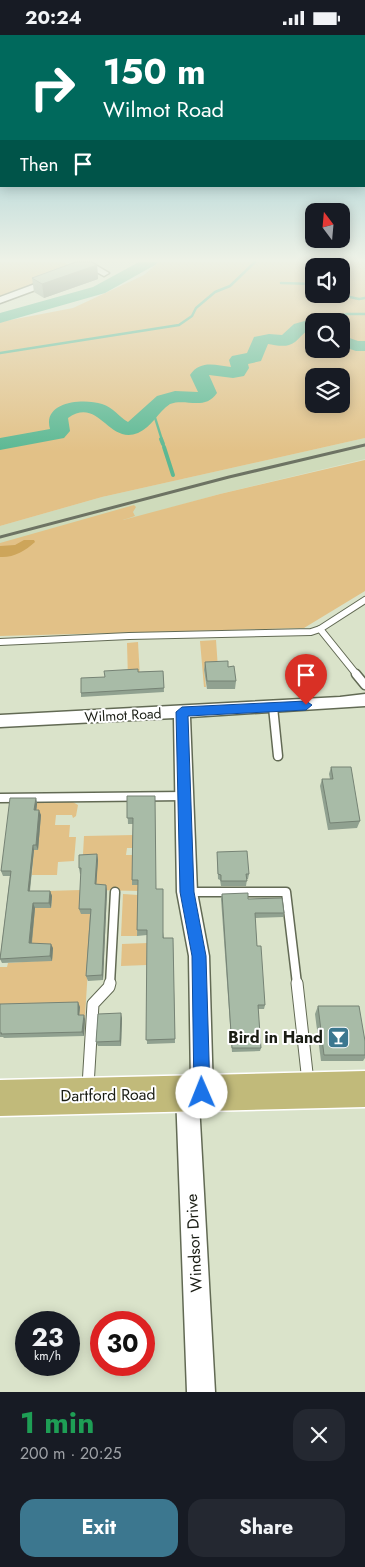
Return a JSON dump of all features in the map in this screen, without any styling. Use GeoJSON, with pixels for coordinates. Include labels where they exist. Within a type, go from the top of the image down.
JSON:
{"type":"FeatureCollection","features":[{"type":"Feature","properties":{"kind":"main road","name":"Dartford Road"},"geometry":{"type":"LineString","coordinates":[[0,1097],[365,1089]]}},
{"type":"Feature","properties":{"kind":"street","name":"Wilmot Road"},"geometry":{"type":"LineString","coordinates":[[1,724],[182,712],[364,703]]}},
{"type":"Feature","properties":{"kind":"street","name":"Windsor Drive"},"geometry":{"type":"LineString","coordinates":[[182,712],[187,892],[199,956],[194,1093],[201,1392]]}},
{"type":"Feature","properties":{"kind":"lane"},"geometry":{"type":"LineString","coordinates":[[0,642],[129,635],[254,635],[311,632],[320,629],[365,600]]}},
{"type":"Feature","properties":{"kind":"lane"},"geometry":{"type":"LineString","coordinates":[[320,629],[365,685]]}},
{"type":"Feature","properties":{"kind":"lane"},"geometry":{"type":"LineString","coordinates":[[273,707],[278,756]]}},
{"type":"Feature","properties":{"kind":"lane"},"geometry":{"type":"LineString","coordinates":[[0,798],[185,797]]}},
{"type":"Feature","properties":{"kind":"lane"},"geometry":{"type":"LineString","coordinates":[[87,1096],[92,1008],[94,1001],[111,983],[116,892]]}},
{"type":"Feature","properties":{"kind":"lane"},"geometry":{"type":"LineString","coordinates":[[187,892],[286,892],[309,1090]]}},
{"type":"Feature","properties":{"kind":"shaded area"},"geometry":{"type":"Polygon","coordinates":[[[0,325],[305,325],[305,358],[350,358],[350,325],[365,325],[365,438],[102,497],[0,526],[0,325]]]}},
{"type":"Feature","properties":{"kind":"shaded area"},"geometry":{"type":"Polygon","coordinates":[[[365,438],[365,459],[220,494],[0,555],[0,526],[102,497],[365,438]]]}},
{"type":"Feature","properties":{"kind":"shaded area"},"geometry":{"type":"Polygon","coordinates":[[[365,460],[365,591],[304,628],[0,636],[0,543],[134,505],[136,507],[133,512],[135,516],[123,520],[220,494],[365,460]]]}},
{"type":"Feature","properties":{"kind":"shaded area"},"geometry":{"type":"Polygon","coordinates":[[[24,540],[34,540],[35,542],[19,553],[0,557],[0,546],[15,545],[24,540]]]}},
{"type":"Feature","properties":{"kind":"shaded area"},"geometry":{"type":"Polygon","coordinates":[[[216,640],[218,669],[204,670],[206,687],[204,687],[200,641],[216,640]]]}},
{"type":"Feature","properties":{"kind":"shaded area"},"geometry":{"type":"Polygon","coordinates":[[[138,642],[140,678],[128,680],[127,643],[138,642]]]}},
{"type":"Feature","properties":{"kind":"shaded area"},"geometry":{"type":"Polygon","coordinates":[[[71,801],[78,805],[76,816],[73,818],[72,815],[56,815],[55,825],[70,825],[69,837],[76,837],[74,861],[58,862],[57,875],[32,875],[37,802],[25,802],[71,801]]]}},
{"type":"Feature","properties":{"kind":"shaded area"},"geometry":{"type":"Polygon","coordinates":[[[134,835],[133,848],[127,848],[126,855],[133,855],[132,885],[140,885],[140,891],[93,890],[84,1032],[78,1033],[80,1007],[0,1011],[0,967],[7,967],[8,963],[38,961],[31,948],[34,908],[51,908],[52,896],[10,892],[81,890],[84,836],[134,835]]]}},
{"type":"Feature","properties":{"kind":"shaded area"},"geometry":{"type":"Polygon","coordinates":[[[123,894],[138,895],[137,936],[121,936],[123,894]]]}},
{"type":"Feature","properties":{"kind":"shaded area"},"geometry":{"type":"Polygon","coordinates":[[[148,943],[147,965],[121,966],[122,944],[148,943]]]}},
{"type":"Feature","properties":{"kind":"building"},"geometry":{"type":"Polygon","coordinates":[[[228,661],[228,667],[234,666],[236,681],[207,681],[205,662],[228,661]]]}},
{"type":"Feature","properties":{"kind":"building"},"geometry":{"type":"Polygon","coordinates":[[[138,669],[138,672],[163,671],[164,688],[81,693],[81,678],[105,677],[104,671],[138,669]]]}},
{"type":"Feature","properties":{"kind":"building"},"geometry":{"type":"Polygon","coordinates":[[[331,767],[351,767],[360,821],[330,823],[322,779],[333,779],[331,767]]]}},
{"type":"Feature","properties":{"kind":"building"},"geometry":{"type":"Polygon","coordinates":[[[127,796],[155,796],[156,889],[163,889],[163,938],[173,938],[175,1039],[146,1040],[147,930],[137,930],[138,880],[132,880],[133,818],[127,818],[127,796]]]}},
{"type":"Feature","properties":{"kind":"building"},"geometry":{"type":"Polygon","coordinates":[[[10,798],[36,798],[34,810],[39,810],[36,845],[33,845],[28,891],[50,891],[49,903],[33,903],[29,943],[51,944],[50,956],[0,959],[11,871],[1,871],[10,798]]]}},
{"type":"Feature","properties":{"kind":"building"},"geometry":{"type":"Polygon","coordinates":[[[247,851],[249,874],[246,874],[247,881],[221,881],[221,875],[218,874],[217,852],[247,851]]]}},
{"type":"Feature","properties":{"kind":"building"},"geometry":{"type":"Polygon","coordinates":[[[97,854],[95,884],[106,885],[102,975],[86,976],[91,909],[79,909],[81,868],[79,868],[79,855],[97,854]]]}},
{"type":"Feature","properties":{"kind":"building"},"geometry":{"type":"Polygon","coordinates":[[[248,893],[248,899],[282,898],[284,913],[255,913],[257,946],[261,946],[265,1005],[258,1005],[261,1048],[232,1048],[222,894],[248,893]]]}},
{"type":"Feature","properties":{"kind":"building"},"geometry":{"type":"Polygon","coordinates":[[[78,1002],[78,1015],[84,1015],[82,1032],[0,1033],[0,1004],[78,1002]]]}},
{"type":"Feature","properties":{"kind":"building","name":"Bird in Hand"},"geometry":{"type":"Polygon","coordinates":[[[318,1006],[359,1006],[365,1041],[365,1055],[324,1055],[318,1006]]]}},
{"type":"Feature","properties":{"kind":"building"},"geometry":{"type":"Polygon","coordinates":[[[121,1013],[120,1041],[96,1042],[98,1014],[121,1013]]]}},
{"type":"Feature","properties":{"kind":"waterway"},"geometry":{"type":"LineString","coordinates":[[0,353],[177,325]]}},
{"type":"Feature","properties":{"kind":"waterway"},"geometry":{"type":"LineString","coordinates":[[0,444],[57,434],[60,431],[59,416],[66,411],[77,408],[97,408],[106,413],[120,426],[130,429],[141,422],[158,403],[170,397],[199,398],[208,393],[199,375],[202,371],[211,369],[238,372],[240,368],[238,360],[255,357],[260,341],[269,339],[286,341],[297,330],[305,326]]}},
{"type":"Feature","properties":{"kind":"waterway"},"geometry":{"type":"LineString","coordinates":[[350,344],[365,346]]}},
{"type":"Feature","properties":{"kind":"waterway"},"geometry":{"type":"LineString","coordinates":[[152,408],[162,440]]}},
{"type":"Feature","properties":{"kind":"waterway"},"geometry":{"type":"LineString","coordinates":[[161,439],[163,444]]}},
{"type":"Feature","properties":{"kind":"waterway"},"geometry":{"type":"LineString","coordinates":[[164,447],[173,475]]}},
{"type":"Feature","properties":{"kind":"railway"},"geometry":{"type":"LineString","coordinates":[[0,537],[229,477],[365,445]]}},
{"type":"Feature","properties":{"kind":"place","name":"Bird in Hand"},"geometry":{"type":"Point","coordinates":[339,1037]}},
{"type":"Feature","properties":{"kind":"route"},"geometry":{"type":"LineString","coordinates":[[202,1093],[199,956],[187,892],[182,712],[306,705]]}}]}
